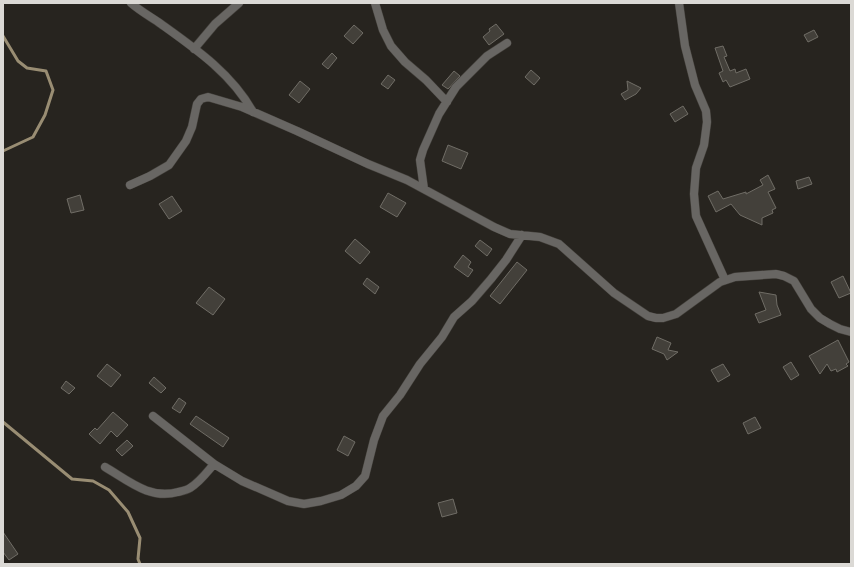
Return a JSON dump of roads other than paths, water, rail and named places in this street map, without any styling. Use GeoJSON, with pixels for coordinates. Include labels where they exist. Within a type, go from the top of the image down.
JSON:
{"type":"FeatureCollection","features":[{"type":"Feature","properties":{"kind":"street"},"geometry":{"type":"LineString","coordinates":[[131,3],[194,49],[224,74],[245,99],[253,112]]}},
{"type":"Feature","properties":{"kind":"street"},"geometry":{"type":"LineString","coordinates":[[194,49],[215,24],[239,3]]}},
{"type":"Feature","properties":{"kind":"street"},"geometry":{"type":"LineString","coordinates":[[375,3],[383,30],[391,46],[405,62],[426,80],[447,102]]}},
{"type":"Feature","properties":{"kind":"street"},"geometry":{"type":"LineString","coordinates":[[679,3],[685,46],[695,85],[706,111],[707,122],[704,145],[696,168],[694,194],[696,216],[725,280]]}},
{"type":"Feature","properties":{"kind":"street"},"geometry":{"type":"LineString","coordinates":[[424,189],[420,160],[439,114],[456,86],[487,56],[507,43]]}},
{"type":"Feature","properties":{"kind":"street"},"geometry":{"type":"LineString","coordinates":[[130,185],[169,165],[186,140],[192,127],[197,104],[201,99],[208,97],[253,112],[407,180],[494,227],[510,234],[547,238],[559,244],[614,293],[642,312],[656,318],[663,318],[676,314],[720,282],[735,276],[776,274],[794,281],[811,309],[820,318],[830,324],[851,332]]}},
{"type":"Feature","properties":{"kind":"street"},"geometry":{"type":"LineString","coordinates":[[153,416],[214,464],[242,481],[288,501],[304,504],[341,495],[356,486],[365,476],[374,440],[383,416],[400,395],[420,364],[442,337],[454,317],[472,301],[491,279],[506,260],[522,235]]}},
{"type":"Feature","properties":{"kind":"street"},"geometry":{"type":"LineString","coordinates":[[105,467],[144,490],[156,494],[168,495],[190,489],[214,464]]}},
{"type":"Feature","properties":{"kind":"waterway"},"geometry":{"type":"LineString","coordinates":[[3,36],[18,61],[27,68],[46,71],[53,90],[45,115],[33,137],[3,151]]}},
{"type":"Feature","properties":{"kind":"waterway"},"geometry":{"type":"LineString","coordinates":[[3,422],[72,479],[93,481],[109,490],[128,512],[140,538],[138,559],[140,564]]}}]}
